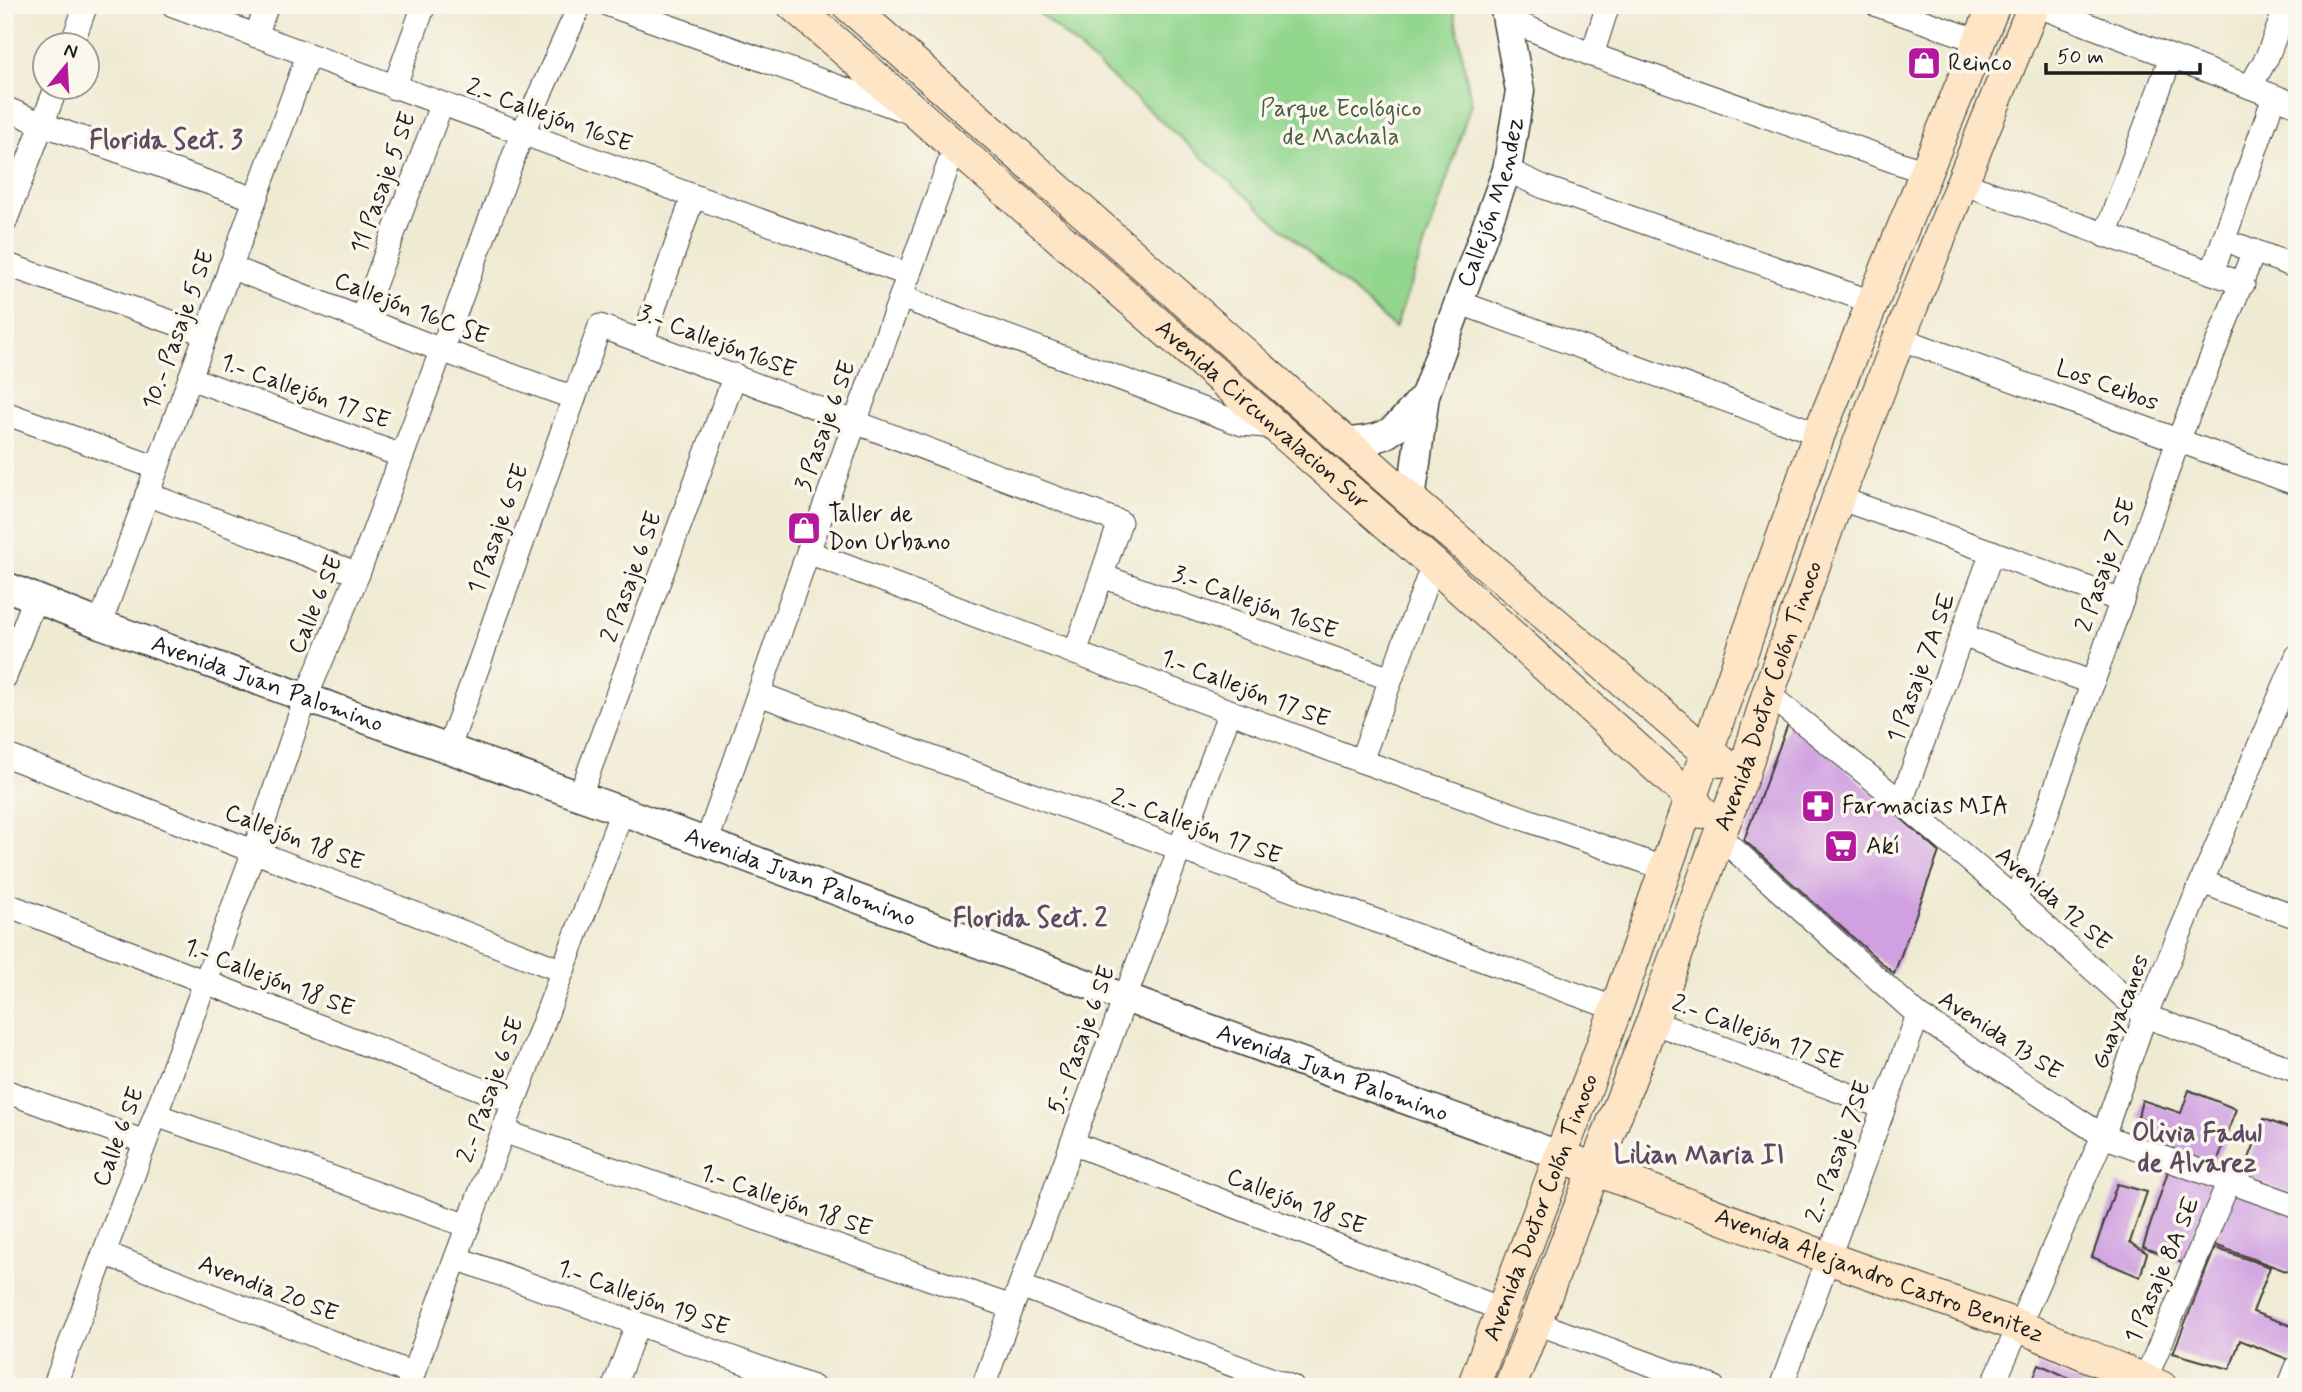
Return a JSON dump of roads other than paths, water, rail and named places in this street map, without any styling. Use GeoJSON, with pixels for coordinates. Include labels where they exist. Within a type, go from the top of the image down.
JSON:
{"type":"FeatureCollection","features":[{"type":"Feature","properties":{"kind":"main road","name":"Avenida Circunvalacion Sur"},"geometry":{"type":"LineString","coordinates":[[793,5],[1433,564],[1691,798],[1719,836]]}},
{"type":"Feature","properties":{"kind":"main road","name":"Avenida Circunvalacion Sur"},"geometry":{"type":"LineString","coordinates":[[848,5],[1411,500],[1706,751],[1743,775]]}},
{"type":"Feature","properties":{"kind":"main road","name":"Avenida Doctor Colón Tinoco"},"geometry":{"type":"LineString","coordinates":[[1474,1387],[1501,1309],[1616,1009],[1819,434],[1994,5]]}},
{"type":"Feature","properties":{"kind":"main road","name":"Avenida Doctor Colón Tinoco"},"geometry":{"type":"LineString","coordinates":[[1510,1387],[1652,1022],[1743,775],[1768,695],[1838,498],[1899,338],[2035,5]]}},
{"type":"Feature","properties":{"kind":"main road"},"geometry":{"type":"LineString","coordinates":[[868,71],[891,43]]}},
{"type":"Feature","properties":{"kind":"main road"},"geometry":{"type":"LineString","coordinates":[[1285,434],[1313,414]]}},
{"type":"Feature","properties":{"kind":"main road","name":"Avenida Juan Palomino"},"geometry":{"type":"LineString","coordinates":[[1561,1156],[1595,1170]]}},
{"type":"Feature","properties":{"kind":"main road","name":"Avenida Alejandro Castro Benitez"},"geometry":{"type":"LineString","coordinates":[[1595,1170],[1828,1258],[2019,1326],[2153,1383]]}},
{"type":"Feature","properties":{"kind":"street"},"geometry":{"type":"LineString","coordinates":[[76,32],[86,5]]}},
{"type":"Feature","properties":{"kind":"street","name":"2.- Callejón 16SE"},"geometry":{"type":"LineString","coordinates":[[173,5],[909,275]]}},
{"type":"Feature","properties":{"kind":"street"},"geometry":{"type":"LineString","coordinates":[[256,36],[267,5]]}},
{"type":"Feature","properties":{"kind":"street","name":"11 Pasaje 5 SE"},"geometry":{"type":"LineString","coordinates":[[394,88],[424,5]]}},
{"type":"Feature","properties":{"kind":"street","name":"Calle 6 SE"},"geometry":{"type":"LineString","coordinates":[[57,1386],[254,851],[306,698],[358,574],[522,134],[580,5]]}},
{"type":"Feature","properties":{"kind":"street"},"geometry":{"type":"LineString","coordinates":[[609,5],[919,115]]}},
{"type":"Feature","properties":{"kind":"street"},"geometry":{"type":"LineString","coordinates":[[1592,55],[1608,5]]}},
{"type":"Feature","properties":{"kind":"street"},"geometry":{"type":"LineString","coordinates":[[1877,5],[1979,41]]}},
{"type":"Feature","properties":{"kind":"street"},"geometry":{"type":"LineString","coordinates":[[2035,5],[2297,105]]}},
{"type":"Feature","properties":{"kind":"street"},"geometry":{"type":"LineString","coordinates":[[2250,87],[2267,57],[2287,5]]}},
{"type":"Feature","properties":{"kind":"street"},"geometry":{"type":"LineString","coordinates":[[1506,12],[1592,55],[1925,172]]}},
{"type":"Feature","properties":{"kind":"street","name":"Callejón Mendez"},"geometry":{"type":"LineString","coordinates":[[1411,500],[1425,395],[1507,170],[1520,90],[1506,12]]}},
{"type":"Feature","properties":{"kind":"street","name":"10.- Pasaje 5 SE"},"geometry":{"type":"LineString","coordinates":[[100,624],[308,55]]}},
{"type":"Feature","properties":{"kind":"street"},"geometry":{"type":"LineString","coordinates":[[2105,236],[2171,57]]}},
{"type":"Feature","properties":{"kind":"street"},"geometry":{"type":"LineString","coordinates":[[2212,273],[2274,97]]}},
{"type":"Feature","properties":{"kind":"street"},"geometry":{"type":"LineString","coordinates":[[5,222],[51,102]]}},
{"type":"Feature","properties":{"kind":"street","name":"11 Pasaje 5 SE"},"geometry":{"type":"LineString","coordinates":[[362,318],[441,105]]}},
{"type":"Feature","properties":{"kind":"street"},"geometry":{"type":"LineString","coordinates":[[5,108],[42,124],[255,199]]}},
{"type":"Feature","properties":{"kind":"street","name":"3 Pasaje 6 SE"},"geometry":{"type":"LineString","coordinates":[[706,844],[808,552],[955,147]]}},
{"type":"Feature","properties":{"kind":"street"},"geometry":{"type":"LineString","coordinates":[[1507,170],[1546,188],[1872,302]]}},
{"type":"Feature","properties":{"kind":"street"},"geometry":{"type":"LineString","coordinates":[[1962,183],[2243,284]]}},
{"type":"Feature","properties":{"kind":"street"},"geometry":{"type":"LineString","coordinates":[[643,340],[693,197]]}},
{"type":"Feature","properties":{"kind":"street"},"geometry":{"type":"LineString","coordinates":[[2223,241],[2297,267]]}},
{"type":"Feature","properties":{"kind":"street","name":"2 Pasaje 7 SE"},"geometry":{"type":"LineString","coordinates":[[2016,900],[2178,441],[2254,251]]}},
{"type":"Feature","properties":{"kind":"street","name":"1.- Callejón 17 SE"},"geometry":{"type":"LineString","coordinates":[[5,264],[206,334]]}},
{"type":"Feature","properties":{"kind":"street","name":"Callejón 16C SE"},"geometry":{"type":"LineString","coordinates":[[230,267],[441,350],[574,398]]}},
{"type":"Feature","properties":{"kind":"street"},"geometry":{"type":"LineString","coordinates":[[901,297],[1242,424],[1285,434]]}},
{"type":"Feature","properties":{"kind":"street"},"geometry":{"type":"LineString","coordinates":[[1458,302],[1819,434]]}},
{"type":"Feature","properties":{"kind":"street","name":"3.- Callejón16SE"},"geometry":{"type":"LineString","coordinates":[[600,326],[643,340],[855,423]]}},
{"type":"Feature","properties":{"kind":"street","name":"1 Pasaje 6 SE"},"geometry":{"type":"LineString","coordinates":[[448,750],[600,326]]}},
{"type":"Feature","properties":{"kind":"street","name":"Los Ceibos"},"geometry":{"type":"LineString","coordinates":[[1899,338],[2297,484]]}},
{"type":"Feature","properties":{"kind":"street","name":"2 Pasaje 6 SE"},"geometry":{"type":"LineString","coordinates":[[579,797],[735,375]]}},
{"type":"Feature","properties":{"kind":"street","name":"1.- Callejón 17 SE"},"geometry":{"type":"LineString","coordinates":[[190,378],[402,456]]}},
{"type":"Feature","properties":{"kind":"street","name":"Callejón Mendez"},"geometry":{"type":"LineString","coordinates":[[1345,442],[1384,437],[1400,424],[1425,395]]}},
{"type":"Feature","properties":{"kind":"street"},"geometry":{"type":"LineString","coordinates":[[5,413],[157,468]]}},
{"type":"Feature","properties":{"kind":"street"},"geometry":{"type":"LineString","coordinates":[[855,423],[1121,522],[1075,653]]}},
{"type":"Feature","properties":{"kind":"street"},"geometry":{"type":"LineString","coordinates":[[147,494],[358,574]]}},
{"type":"Feature","properties":{"kind":"street"},"geometry":{"type":"LineString","coordinates":[[1838,498],[2122,601]]}},
{"type":"Feature","properties":{"kind":"street","name":"1.- Callejón 17 SE"},"geometry":{"type":"LineString","coordinates":[[808,552],[1360,761],[1666,869]]}},
{"type":"Feature","properties":{"kind":"street","name":"1 Pasaje 7A SE"},"geometry":{"type":"LineString","coordinates":[[1901,802],[1992,552]]}},
{"type":"Feature","properties":{"kind":"street"},"geometry":{"type":"LineString","coordinates":[[1360,761],[1433,564]]}},
{"type":"Feature","properties":{"kind":"street","name":"3.- Callejón 16SE"},"geometry":{"type":"LineString","coordinates":[[1102,576],[1391,679]]}},
{"type":"Feature","properties":{"kind":"street","name":"Avenida Juan Palomino"},"geometry":{"type":"LineString","coordinates":[[5,586],[100,624],[622,811],[1561,1156]]}},
{"type":"Feature","properties":{"kind":"street"},"geometry":{"type":"LineString","coordinates":[[5,677],[35,598]]}},
{"type":"Feature","properties":{"kind":"street"},"geometry":{"type":"LineString","coordinates":[[1962,635],[2093,683]]}},
{"type":"Feature","properties":{"kind":"street","name":"Guayacanes"},"geometry":{"type":"LineString","coordinates":[[1992,1387],[2103,1136],[2145,1016],[2202,882],[2289,691],[2297,656]]}},
{"type":"Feature","properties":{"kind":"street","name":"2.- Callejón 17 SE"},"geometry":{"type":"LineString","coordinates":[[759,694],[1616,1009]]}},
{"type":"Feature","properties":{"kind":"street","name":"Avenida 12 SE"},"geometry":{"type":"LineString","coordinates":[[1768,695],[1901,802],[2016,900],[2145,1016],[2297,1071]]}},
{"type":"Feature","properties":{"kind":"street","name":"5.- Pasaje 6 SE"},"geometry":{"type":"LineString","coordinates":[[983,1387],[1230,711]]}},
{"type":"Feature","properties":{"kind":"street","name":"Callejón 18 SE"},"geometry":{"type":"LineString","coordinates":[[5,754],[563,971]]}},
{"type":"Feature","properties":{"kind":"street","name":"2.- Pasaje 6 SE"},"geometry":{"type":"LineString","coordinates":[[411,1380],[622,811]]}},
{"type":"Feature","properties":{"kind":"street","name":"Avenida 13 SE"},"geometry":{"type":"LineString","coordinates":[[1719,836],[1918,1015],[2103,1136],[2297,1206]]}},
{"type":"Feature","properties":{"kind":"street"},"geometry":{"type":"LineString","coordinates":[[2202,882],[2297,916]]}},
{"type":"Feature","properties":{"kind":"street","name":"1.- Callejón 18 SE"},"geometry":{"type":"LineString","coordinates":[[5,904],[514,1102]]}},
{"type":"Feature","properties":{"kind":"street","name":"2.- Pasaje 7SE"},"geometry":{"type":"LineString","coordinates":[[1781,1387],[1918,1015]]}},
{"type":"Feature","properties":{"kind":"street","name":"2.- Callejón 17 SE"},"geometry":{"type":"LineString","coordinates":[[1652,1022],[1883,1107]]}},
{"type":"Feature","properties":{"kind":"street"},"geometry":{"type":"LineString","coordinates":[[5,1091],[145,1142]]}},
{"type":"Feature","properties":{"kind":"street"},"geometry":{"type":"LineString","coordinates":[[156,1115],[468,1226]]}},
{"type":"Feature","properties":{"kind":"street","name":"1.- Callejón 18 SE"},"geometry":{"type":"LineString","coordinates":[[503,1130],[1012,1307]]}},
{"type":"Feature","properties":{"kind":"street","name":"Callejón 18 SE"},"geometry":{"type":"LineString","coordinates":[[1072,1143],[1501,1309]]}},
{"type":"Feature","properties":{"kind":"street","name":"1 Pasaje 8A SE"},"geometry":{"type":"LineString","coordinates":[[2153,1383],[2229,1181]]}},
{"type":"Feature","properties":{"kind":"street","name":"Avendia 20 SE"},"geometry":{"type":"LineString","coordinates":[[104,1253],[411,1380]]}},
{"type":"Feature","properties":{"kind":"street","name":"1.- Callejón 19 SE"},"geometry":{"type":"LineString","coordinates":[[456,1258],[813,1387]]}},
{"type":"Feature","properties":{"kind":"street"},"geometry":{"type":"LineString","coordinates":[[1020,1286],[1292,1387]]}},
{"type":"Feature","properties":{"kind":"street"},"geometry":{"type":"LineString","coordinates":[[1534,1322],[1713,1387]]}},
{"type":"Feature","properties":{"kind":"street"},"geometry":{"type":"LineString","coordinates":[[614,1387],[637,1325]]}},
{"type":"Feature","properties":{"kind":"street"},"geometry":{"type":"LineString","coordinates":[[2289,1387],[2297,1367]]}},
{"type":"Feature","properties":{"kind":"place","name":"Reinco"},"geometry":{"type":"Point","coordinates":[1924,63]}},
{"type":"Feature","properties":{"kind":"place","name":"Taller de Don Urbano"},"geometry":{"type":"Point","coordinates":[804,528]}},
{"type":"Feature","properties":{"kind":"place","name":"Farmacias MIA"},"geometry":{"type":"Point","coordinates":[1818,806]}},
{"type":"Feature","properties":{"kind":"place","name":"Akí"},"geometry":{"type":"Point","coordinates":[1841,846]}},
{"type":"Feature","properties":{"kind":"district","name":"Florida Sect. 3"},"geometry":{"type":"Point","coordinates":[166,141]}},
{"type":"Feature","properties":{"kind":"district","name":"Florida Sect. 2"},"geometry":{"type":"Point","coordinates":[1030,919]}},
{"type":"Feature","properties":{"kind":"district","name":"Olivia Fadul de Alvarez"},"geometry":{"type":"Point","coordinates":[2197,1149]}},
{"type":"Feature","properties":{"kind":"district","name":"Lilian Maria II"},"geometry":{"type":"Point","coordinates":[1699,1156]}},
{"type":"Feature","properties":{"kind":"park label","name":"Parque Ecológico de Machala"},"geometry":{"type":"Point","coordinates":[1341,123]}}]}
